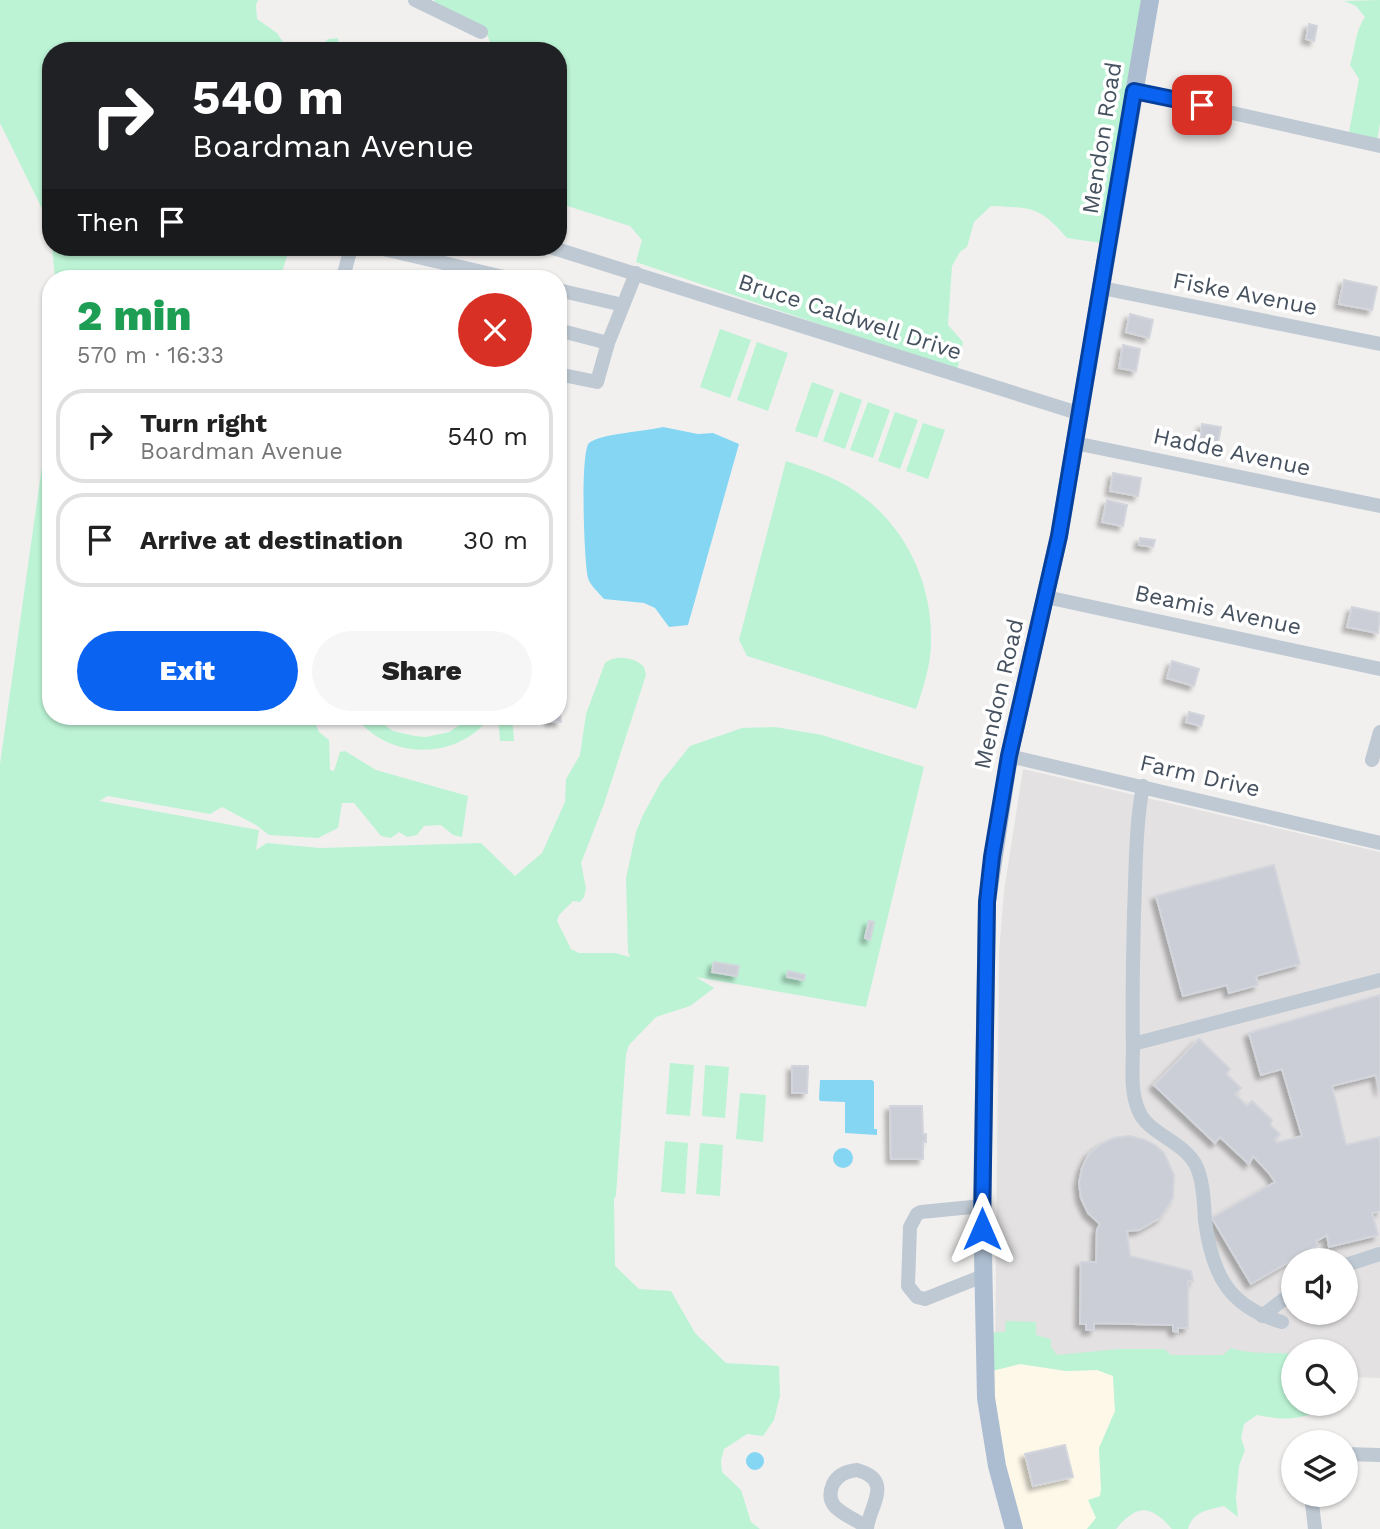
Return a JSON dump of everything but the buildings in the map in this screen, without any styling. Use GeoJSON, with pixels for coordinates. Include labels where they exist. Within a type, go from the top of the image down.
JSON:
{"type":"FeatureCollection","features":[{"type":"Feature","properties":{"kind":"main road","name":"Mendon Road"},"geometry":{"type":"LineString","coordinates":[[1014,1529],[997,1466],[986,1398],[982,1206],[987,902],[1009,756],[1046,597],[1081,414],[1150,0]]}},
{"type":"Feature","properties":{"kind":"street"},"geometry":{"type":"LineString","coordinates":[[415,0],[481,32]]}},
{"type":"Feature","properties":{"kind":"street"},"geometry":{"type":"LineString","coordinates":[[1134,91],[1380,146]]}},
{"type":"Feature","properties":{"kind":"street","name":"Bruce Caldwell Drive"},"geometry":{"type":"LineString","coordinates":[[567,252],[1081,414]]}},
{"type":"Feature","properties":{"kind":"street"},"geometry":{"type":"LineString","coordinates":[[414,256],[474,270]]}},
{"type":"Feature","properties":{"kind":"street"},"geometry":{"type":"LineString","coordinates":[[567,376],[597,382],[608,343],[636,273]]}},
{"type":"Feature","properties":{"kind":"street","name":"Fiske Avenue"},"geometry":{"type":"LineString","coordinates":[[1102,288],[1380,344]]}},
{"type":"Feature","properties":{"kind":"street"},"geometry":{"type":"LineString","coordinates":[[567,292],[623,305]]}},
{"type":"Feature","properties":{"kind":"street"},"geometry":{"type":"LineString","coordinates":[[567,332],[608,343]]}},
{"type":"Feature","properties":{"kind":"street","name":"Hadde Avenue"},"geometry":{"type":"LineString","coordinates":[[1075,443],[1380,506]]}},
{"type":"Feature","properties":{"kind":"street","name":"Beamis Avenue"},"geometry":{"type":"LineString","coordinates":[[1046,597],[1380,669]]}},
{"type":"Feature","properties":{"kind":"street"},"geometry":{"type":"LineString","coordinates":[[1372,760],[1380,732]]}},
{"type":"Feature","properties":{"kind":"street","name":"Farm Drive"},"geometry":{"type":"LineString","coordinates":[[1009,756],[1380,844]]}},
{"type":"Feature","properties":{"kind":"street"},"geometry":{"type":"LineString","coordinates":[[1143,786],[1137,819],[1134,1099],[1139,1113],[1151,1126],[1182,1147],[1193,1159],[1199,1172],[1206,1225],[1214,1258],[1223,1281],[1234,1298],[1262,1316],[1281,1322]]}},
{"type":"Feature","properties":{"kind":"street"},"geometry":{"type":"LineString","coordinates":[[1133,1044],[1380,980]]}},
{"type":"Feature","properties":{"kind":"street"},"geometry":{"type":"LineString","coordinates":[[982,1206],[917,1214],[909,1227],[908,1286],[917,1297],[925,1299],[983,1276]]}},
{"type":"Feature","properties":{"kind":"street"},"geometry":{"type":"LineString","coordinates":[[1358,1261],[1380,1254]]}},
{"type":"Feature","properties":{"kind":"street"},"geometry":{"type":"LineString","coordinates":[[1262,1316],[1281,1301]]}},
{"type":"Feature","properties":{"kind":"street"},"geometry":{"type":"LineString","coordinates":[[1358,1454],[1380,1455]]}},
{"type":"Feature","properties":{"kind":"street"},"geometry":{"type":"LineString","coordinates":[[1312,1507],[1315,1529]]}},
{"type":"Feature","properties":{"kind":"shaded area"},"geometry":{"type":"Polygon","coordinates":[[[1023,769],[1380,852],[1380,1378],[1358,1377],[1358,1339],[1281,1339],[1281,1373],[995,1361],[999,952],[1004,891],[1023,769]]]}},
{"type":"Feature","properties":{"kind":"shaded area"},"geometry":{"type":"Polygon","coordinates":[[[1020,1364],[1066,1371],[1097,1370],[1113,1375],[1115,1411],[1099,1448],[1101,1489],[1096,1518],[1087,1529],[1017,1529],[988,1372],[1020,1364]]]}},
{"type":"Feature","properties":{"kind":"green space"},"geometry":{"type":"Polygon","coordinates":[[[0,0],[258,0],[257,19],[277,33],[283,42],[42,42],[42,209],[0,123],[0,0]]]}},
{"type":"Feature","properties":{"kind":"green space"},"geometry":{"type":"Polygon","coordinates":[[[1150,0],[1108,244],[1067,238],[1042,214],[1034,211],[991,206],[974,222],[967,247],[960,252],[952,266],[948,325],[963,342],[957,371],[636,262],[642,240],[630,226],[567,206],[567,42],[490,42],[484,28],[434,2],[1150,0]]]}},
{"type":"Feature","properties":{"kind":"green space"},"geometry":{"type":"Polygon","coordinates":[[[1380,0],[1380,123],[1377,141],[1349,132],[1359,79],[1350,65],[1357,35],[1365,17],[1356,6],[1344,1],[1380,0]]]}},
{"type":"Feature","properties":{"kind":"green space"},"geometry":{"type":"Polygon","coordinates":[[[338,38],[338,42],[325,42],[338,38]]]}},
{"type":"Feature","properties":{"kind":"green space"},"geometry":{"type":"Polygon","coordinates":[[[53,256],[287,256],[283,270],[54,270],[53,256]]]}},
{"type":"Feature","properties":{"kind":"green space"},"geometry":{"type":"Polygon","coordinates":[[[720,329],[751,340],[730,398],[700,387],[720,329]]]}},
{"type":"Feature","properties":{"kind":"green space"},"geometry":{"type":"Polygon","coordinates":[[[757,342],[788,353],[768,411],[737,400],[757,342]]]}},
{"type":"Feature","properties":{"kind":"green space"},"geometry":{"type":"Polygon","coordinates":[[[812,382],[834,390],[817,438],[795,431],[812,382]]]}},
{"type":"Feature","properties":{"kind":"green space"},"geometry":{"type":"Polygon","coordinates":[[[840,392],[862,400],[845,449],[823,441],[840,392]]]}},
{"type":"Feature","properties":{"kind":"green space"},"geometry":{"type":"Polygon","coordinates":[[[868,402],[890,410],[873,458],[850,450],[868,402]]]}},
{"type":"Feature","properties":{"kind":"green space"},"geometry":{"type":"Polygon","coordinates":[[[895,412],[918,420],[900,469],[878,461],[895,412]]]}},
{"type":"Feature","properties":{"kind":"green space"},"geometry":{"type":"Polygon","coordinates":[[[923,423],[945,430],[928,479],[906,471],[923,423]]]}},
{"type":"Feature","properties":{"kind":"green space"},"geometry":{"type":"Polygon","coordinates":[[[786,461],[830,477],[855,491],[887,519],[911,554],[926,594],[931,636],[929,664],[916,709],[747,656],[739,640],[786,461]]]}},
{"type":"Feature","properties":{"kind":"green space"},"geometry":{"type":"Polygon","coordinates":[[[42,466],[42,725],[316,725],[319,732],[329,740],[330,770],[334,771],[340,752],[345,751],[376,770],[468,796],[462,837],[453,835],[441,825],[424,826],[417,835],[407,837],[399,832],[391,838],[381,836],[354,803],[342,803],[338,828],[318,838],[269,835],[222,807],[210,814],[108,796],[99,801],[259,830],[256,850],[267,843],[320,848],[481,843],[515,876],[542,853],[565,802],[566,779],[580,755],[586,714],[605,663],[614,658],[631,659],[644,667],[646,675],[604,804],[581,863],[586,888],[584,897],[580,902],[573,901],[559,915],[557,921],[571,949],[579,953],[615,953],[630,957],[626,878],[636,832],[661,782],[690,746],[742,728],[775,727],[822,735],[924,767],[866,1007],[696,977],[714,988],[690,1006],[656,1017],[629,1045],[626,1054],[614,1199],[615,1266],[639,1289],[671,1291],[695,1333],[726,1363],[779,1366],[780,1396],[774,1420],[763,1436],[747,1434],[724,1449],[721,1461],[722,1472],[741,1490],[751,1522],[760,1529],[0,1529],[0,764],[42,466]]]}},
{"type":"Feature","properties":{"kind":"green space"},"geometry":{"type":"Polygon","coordinates":[[[363,725],[385,725],[393,731],[426,737],[449,732],[460,725],[483,725],[460,741],[442,748],[423,750],[404,748],[369,731],[363,725]]]}},
{"type":"Feature","properties":{"kind":"green space"},"geometry":{"type":"Polygon","coordinates":[[[499,725],[513,725],[514,741],[500,741],[499,725]]]}},
{"type":"Feature","properties":{"kind":"green space"},"geometry":{"type":"Polygon","coordinates":[[[670,1063],[694,1065],[690,1116],[666,1114],[670,1063]]]}},
{"type":"Feature","properties":{"kind":"green space"},"geometry":{"type":"Polygon","coordinates":[[[705,1065],[729,1067],[725,1118],[702,1116],[705,1065]]]}},
{"type":"Feature","properties":{"kind":"green space"},"geometry":{"type":"Polygon","coordinates":[[[740,1093],[766,1095],[763,1142],[736,1139],[740,1093]]]}},
{"type":"Feature","properties":{"kind":"green space"},"geometry":{"type":"Polygon","coordinates":[[[665,1141],[688,1143],[685,1194],[661,1192],[665,1141]]]}},
{"type":"Feature","properties":{"kind":"green space"},"geometry":{"type":"Polygon","coordinates":[[[700,1143],[723,1145],[720,1196],[696,1194],[700,1143]]]}},
{"type":"Feature","properties":{"kind":"green space"},"geometry":{"type":"Polygon","coordinates":[[[1006,1321],[1036,1322],[1036,1335],[1051,1339],[1051,1347],[1057,1355],[1119,1349],[1164,1349],[1171,1355],[1223,1355],[1231,1348],[1281,1353],[1281,1416],[1306,1416],[1282,1418],[1257,1415],[1244,1424],[1241,1438],[1245,1450],[1239,1466],[1236,1498],[1238,1517],[1224,1506],[1197,1515],[1188,1529],[1172,1529],[1157,1515],[1144,1510],[1131,1515],[1116,1529],[1087,1529],[1096,1518],[1088,1500],[1100,1496],[1099,1448],[1115,1411],[1113,1376],[1097,1370],[1066,1371],[1020,1364],[988,1372],[984,1333],[1005,1332],[1006,1321]]]}},
{"type":"Feature","properties":{"kind":"water"},"geometry":{"type":"Polygon","coordinates":[[[663,427],[698,434],[713,433],[739,444],[688,625],[669,627],[655,608],[644,603],[604,599],[595,589],[588,578],[584,530],[584,466],[589,443],[613,435],[663,427]]]}},
{"type":"Feature","properties":{"kind":"water"},"geometry":{"type":"Polygon","coordinates":[[[820,1080],[872,1080],[874,1129],[877,1129],[877,1135],[845,1133],[845,1102],[820,1101],[820,1080]]]}},
{"type":"Feature","properties":{"kind":"water"},"geometry":{"type":"Polygon","coordinates":[[[843,1148],[850,1151],[853,1158],[850,1165],[843,1168],[836,1165],[833,1158],[836,1151],[843,1148]]]}},
{"type":"Feature","properties":{"kind":"water"},"geometry":{"type":"Polygon","coordinates":[[[755,1452],[761,1455],[764,1461],[761,1467],[755,1470],[749,1467],[746,1461],[749,1455],[755,1452]]]}},
{"type":"Feature","properties":{"kind":"route"},"geometry":{"type":"LineString","coordinates":[[982,1229],[987,902],[992,857],[1009,756],[1059,536],[1134,91],[1202,105]]}}]}
